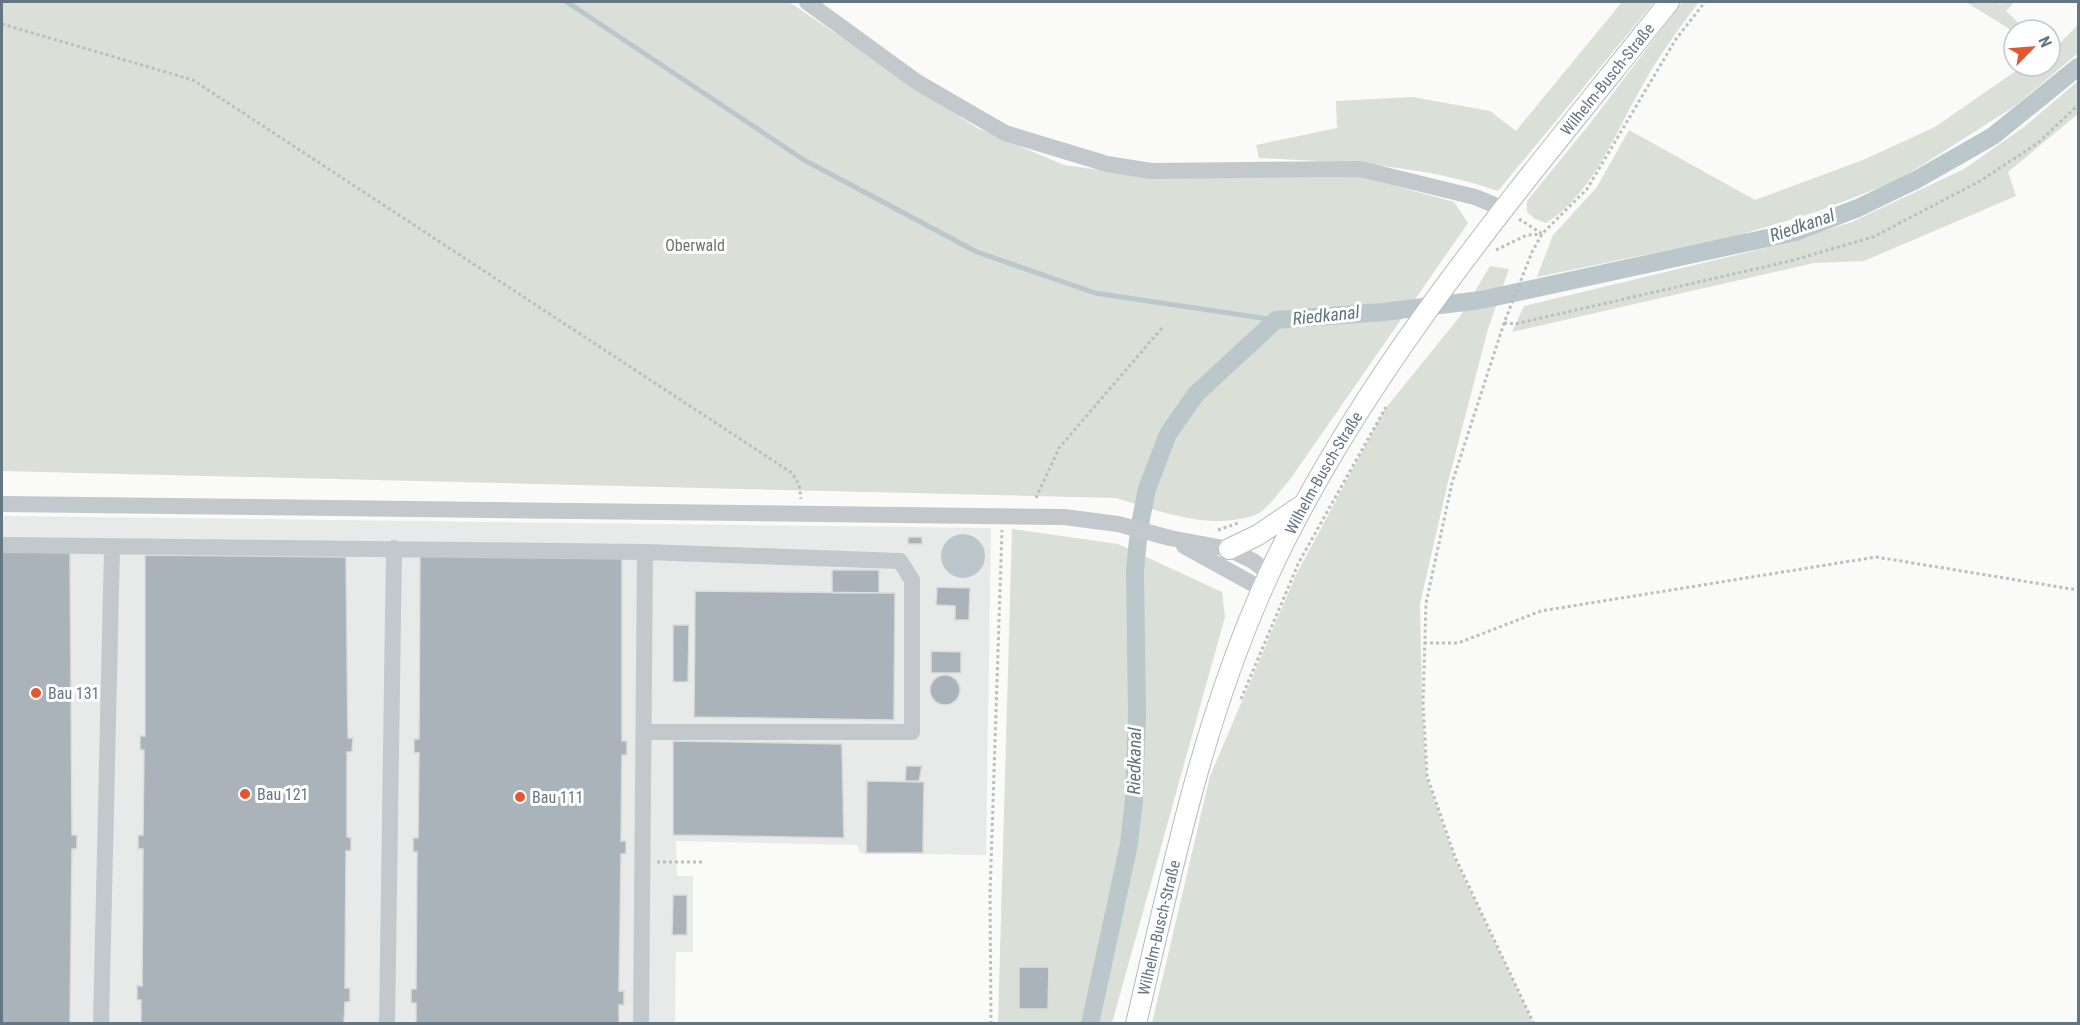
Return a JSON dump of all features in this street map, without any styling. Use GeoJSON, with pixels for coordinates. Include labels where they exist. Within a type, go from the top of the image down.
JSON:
{"type":"FeatureCollection","features":[{"type":"Feature","properties":{"kind":"main road","name":"Wilhelm-Busch-Straße"},"geometry":{"type":"LineString","coordinates":[[1136,1023],[1198,763],[1228,675],[1266,581],[1303,504],[1361,409],[1420,323],[1504,209],[1669,2]]}},
{"type":"Feature","properties":{"kind":"main road"},"geometry":{"type":"LineString","coordinates":[[1229,549],[1258,535],[1303,504]]}},
{"type":"Feature","properties":{"kind":"street"},"geometry":{"type":"LineString","coordinates":[[807,2],[916,82],[1005,133],[1107,164],[1151,171],[1360,169],[1429,184],[1475,197],[1504,209]]}},
{"type":"Feature","properties":{"kind":"street"},"geometry":{"type":"LineString","coordinates":[[2,504],[1064,517],[1118,524],[1170,538],[1229,549],[1253,561],[1266,581]]}},
{"type":"Feature","properties":{"kind":"street"},"geometry":{"type":"LineString","coordinates":[[1170,538],[1266,581]]}},
{"type":"Feature","properties":{"kind":"street"},"geometry":{"type":"LineString","coordinates":[[2,545],[112,548],[394,548],[645,552],[900,561],[912,580],[912,732],[645,732]]}},
{"type":"Feature","properties":{"kind":"street"},"geometry":{"type":"LineString","coordinates":[[101,1023],[112,548]]}},
{"type":"Feature","properties":{"kind":"street"},"geometry":{"type":"LineString","coordinates":[[387,1023],[394,548]]}},
{"type":"Feature","properties":{"kind":"street"},"geometry":{"type":"LineString","coordinates":[[641,1023],[645,552]]}},
{"type":"Feature","properties":{"kind":"path"},"geometry":{"type":"LineString","coordinates":[[1534,1023],[1455,857],[1426,776],[1423,703],[1426,603],[1452,483],[1504,323],[1542,234],[1587,189],[1676,39],[1705,2]]}},
{"type":"Feature","properties":{"kind":"path"},"geometry":{"type":"LineString","coordinates":[[2,24],[193,80],[792,473],[800,484],[801,512]]}},
{"type":"Feature","properties":{"kind":"path"},"geometry":{"type":"LineString","coordinates":[[1504,323],[1515,324],[1790,261],[1873,237],[1980,181],[2038,143],[2079,105]]}},
{"type":"Feature","properties":{"kind":"path"},"geometry":{"type":"LineString","coordinates":[[1504,209],[1542,234]]}},
{"type":"Feature","properties":{"kind":"path"},"geometry":{"type":"LineString","coordinates":[[1494,251],[1527,235],[1542,234]]}},
{"type":"Feature","properties":{"kind":"path"},"geometry":{"type":"LineString","coordinates":[[1036,498],[1059,448],[1162,328]]}},
{"type":"Feature","properties":{"kind":"path"},"geometry":{"type":"LineString","coordinates":[[1240,700],[1299,562],[1391,399]]}},
{"type":"Feature","properties":{"kind":"path"},"geometry":{"type":"LineString","coordinates":[[991,1023],[990,894],[1002,515]]}},
{"type":"Feature","properties":{"kind":"path"},"geometry":{"type":"LineString","coordinates":[[1424,643],[1458,643],[1541,611],[1876,557],[2079,590]]}},
{"type":"Feature","properties":{"kind":"path"},"geometry":{"type":"LineString","coordinates":[[643,862],[703,862]]}},
{"type":"Feature","properties":{"kind":"shaded area"},"geometry":{"type":"Polygon","coordinates":[[[2,516],[991,528],[986,855],[860,853],[857,845],[676,841],[677,876],[693,876],[693,952],[676,952],[675,1023],[2,1024],[2,516]]]}},
{"type":"Feature","properties":{"kind":"shaded area"},"geometry":{"type":"Polygon","coordinates":[[[963,534],[979,540],[985,556],[979,572],[963,578],[947,572],[941,556],[947,540],[963,534]]]}},
{"type":"Feature","properties":{"kind":"green space","name":"Oberwald"},"geometry":{"type":"Polygon","coordinates":[[[2,2],[789,2],[977,128],[1064,165],[1156,178],[1362,177],[1454,202],[1468,223],[1289,481],[1261,512],[1240,519],[1222,521],[1186,518],[1116,498],[2,471],[2,2]]]}},
{"type":"Feature","properties":{"kind":"green space"},"geometry":{"type":"Polygon","coordinates":[[[1622,2],[1654,2],[1498,191],[1440,175],[1410,170],[1350,163],[1259,158],[1256,145],[1337,128],[1336,101],[1413,97],[1490,111],[1516,131],[1622,2]]]}},
{"type":"Feature","properties":{"kind":"green space"},"geometry":{"type":"Polygon","coordinates":[[[1682,2],[1699,2],[1651,71],[1591,178],[1563,210],[1546,223],[1535,219],[1527,212],[1527,201],[1592,121],[1682,2]]]}},
{"type":"Feature","properties":{"kind":"green space"},"geometry":{"type":"Polygon","coordinates":[[[1966,2],[2000,4],[2014,2],[2006,11],[2013,18],[2002,18],[2002,24],[1966,2]]]}},
{"type":"Feature","properties":{"kind":"green space"},"geometry":{"type":"Polygon","coordinates":[[[2078,25],[2078,53],[2062,66],[2062,41],[2078,25]]]}},
{"type":"Feature","properties":{"kind":"green space"},"geometry":{"type":"Polygon","coordinates":[[[2006,78],[2048,78],[2015,106],[1897,181],[1816,212],[1736,236],[1537,277],[1553,235],[1597,187],[1629,130],[1755,200],[1863,160],[1935,127],[2006,78]]]}},
{"type":"Feature","properties":{"kind":"green space"},"geometry":{"type":"Polygon","coordinates":[[[2078,81],[2078,114],[2008,172],[2016,196],[1864,261],[1814,263],[1512,332],[1524,306],[1778,245],[1852,222],[1964,169],[2024,127],[2078,81]]]}},
{"type":"Feature","properties":{"kind":"green space"},"geometry":{"type":"Polygon","coordinates":[[[1490,266],[1509,269],[1488,329],[1448,482],[1420,604],[1426,776],[1454,857],[1533,1023],[1152,1023],[1210,776],[1296,575],[1385,409],[1461,315],[1490,266]]]}},
{"type":"Feature","properties":{"kind":"green space"},"geometry":{"type":"Polygon","coordinates":[[[1012,529],[1118,544],[1222,592],[1225,617],[1112,1023],[998,1024],[1012,529]]]}},
{"type":"Feature","properties":{"kind":"building"},"geometry":{"type":"Polygon","coordinates":[[[908,537],[922,537],[922,544],[908,544],[908,537]]]}},
{"type":"Feature","properties":{"kind":"building","name":"Bau 131"},"geometry":{"type":"Polygon","coordinates":[[[2,550],[70,550],[72,835],[77,835],[77,849],[72,849],[70,1024],[2,1024],[2,550]]]}},
{"type":"Feature","properties":{"kind":"building","name":"Bau 121"},"geometry":{"type":"Polygon","coordinates":[[[145,555],[346,557],[348,738],[353,738],[352,752],[347,752],[347,837],[351,838],[351,851],[346,851],[345,988],[350,988],[350,1002],[345,1002],[344,1024],[141,1024],[141,1000],[137,1000],[137,985],[142,986],[143,849],[138,849],[138,835],[143,835],[144,750],[140,750],[140,736],[145,736],[145,555]]]}},
{"type":"Feature","properties":{"kind":"building","name":"Bau 111"},"geometry":{"type":"Polygon","coordinates":[[[420,556],[622,558],[622,741],[627,741],[627,755],[622,755],[621,841],[626,841],[626,854],[621,854],[619,991],[624,991],[624,1005],[619,1005],[619,1024],[416,1024],[416,1003],[411,1003],[411,989],[416,989],[417,852],[413,852],[413,838],[418,838],[419,753],[414,753],[414,739],[419,739],[420,556]]]}},
{"type":"Feature","properties":{"kind":"building"},"geometry":{"type":"Polygon","coordinates":[[[832,570],[879,570],[879,593],[832,593],[832,570]]]}},
{"type":"Feature","properties":{"kind":"building"},"geometry":{"type":"Polygon","coordinates":[[[937,587],[970,588],[969,620],[955,620],[955,606],[936,605],[937,587]]]}},
{"type":"Feature","properties":{"kind":"building"},"geometry":{"type":"Polygon","coordinates":[[[695,591],[895,593],[894,720],[694,717],[695,591]]]}},
{"type":"Feature","properties":{"kind":"building"},"geometry":{"type":"Polygon","coordinates":[[[673,625],[689,625],[688,682],[673,682],[673,625]]]}},
{"type":"Feature","properties":{"kind":"building"},"geometry":{"type":"Polygon","coordinates":[[[931,651],[961,652],[961,673],[931,673],[931,651]]]}},
{"type":"Feature","properties":{"kind":"building"},"geometry":{"type":"Polygon","coordinates":[[[945,675],[956,679],[960,690],[956,701],[945,705],[934,701],[930,690],[934,679],[945,675]]]}},
{"type":"Feature","properties":{"kind":"building"},"geometry":{"type":"Polygon","coordinates":[[[673,741],[842,744],[844,838],[673,835],[673,741]]]}},
{"type":"Feature","properties":{"kind":"building"},"geometry":{"type":"Polygon","coordinates":[[[906,766],[922,766],[919,781],[905,781],[906,766]]]}},
{"type":"Feature","properties":{"kind":"building"},"geometry":{"type":"Polygon","coordinates":[[[867,781],[924,782],[923,853],[866,853],[867,781]]]}},
{"type":"Feature","properties":{"kind":"building"},"geometry":{"type":"Polygon","coordinates":[[[673,895],[687,895],[687,935],[672,935],[673,895]]]}},
{"type":"Feature","properties":{"kind":"building"},"geometry":{"type":"Polygon","coordinates":[[[1019,967],[1049,967],[1048,1009],[1019,1009],[1019,967]]]}},
{"type":"Feature","properties":{"kind":"waterway"},"geometry":{"type":"LineString","coordinates":[[567,2],[804,160],[977,252],[1095,293],[1276,320]]}},
{"type":"Feature","properties":{"kind":"waterway","name":"Riedkanal"},"geometry":{"type":"LineString","coordinates":[[1090,1024],[1129,844],[1134,800],[1137,715],[1135,571],[1139,529],[1147,489],[1168,434],[1196,394],[1276,320],[1383,312],[1481,300],[1795,232],[1858,208],[1916,180],[1993,136],[2078,67]]}},
{"type":"Feature","properties":{"kind":"place","name":"Bau 131"},"geometry":{"type":"Point","coordinates":[36,693]}},
{"type":"Feature","properties":{"kind":"place","name":"Bau 121"},"geometry":{"type":"Point","coordinates":[245,794]}},
{"type":"Feature","properties":{"kind":"place","name":"Bau 111"},"geometry":{"type":"Point","coordinates":[520,797]}}]}
